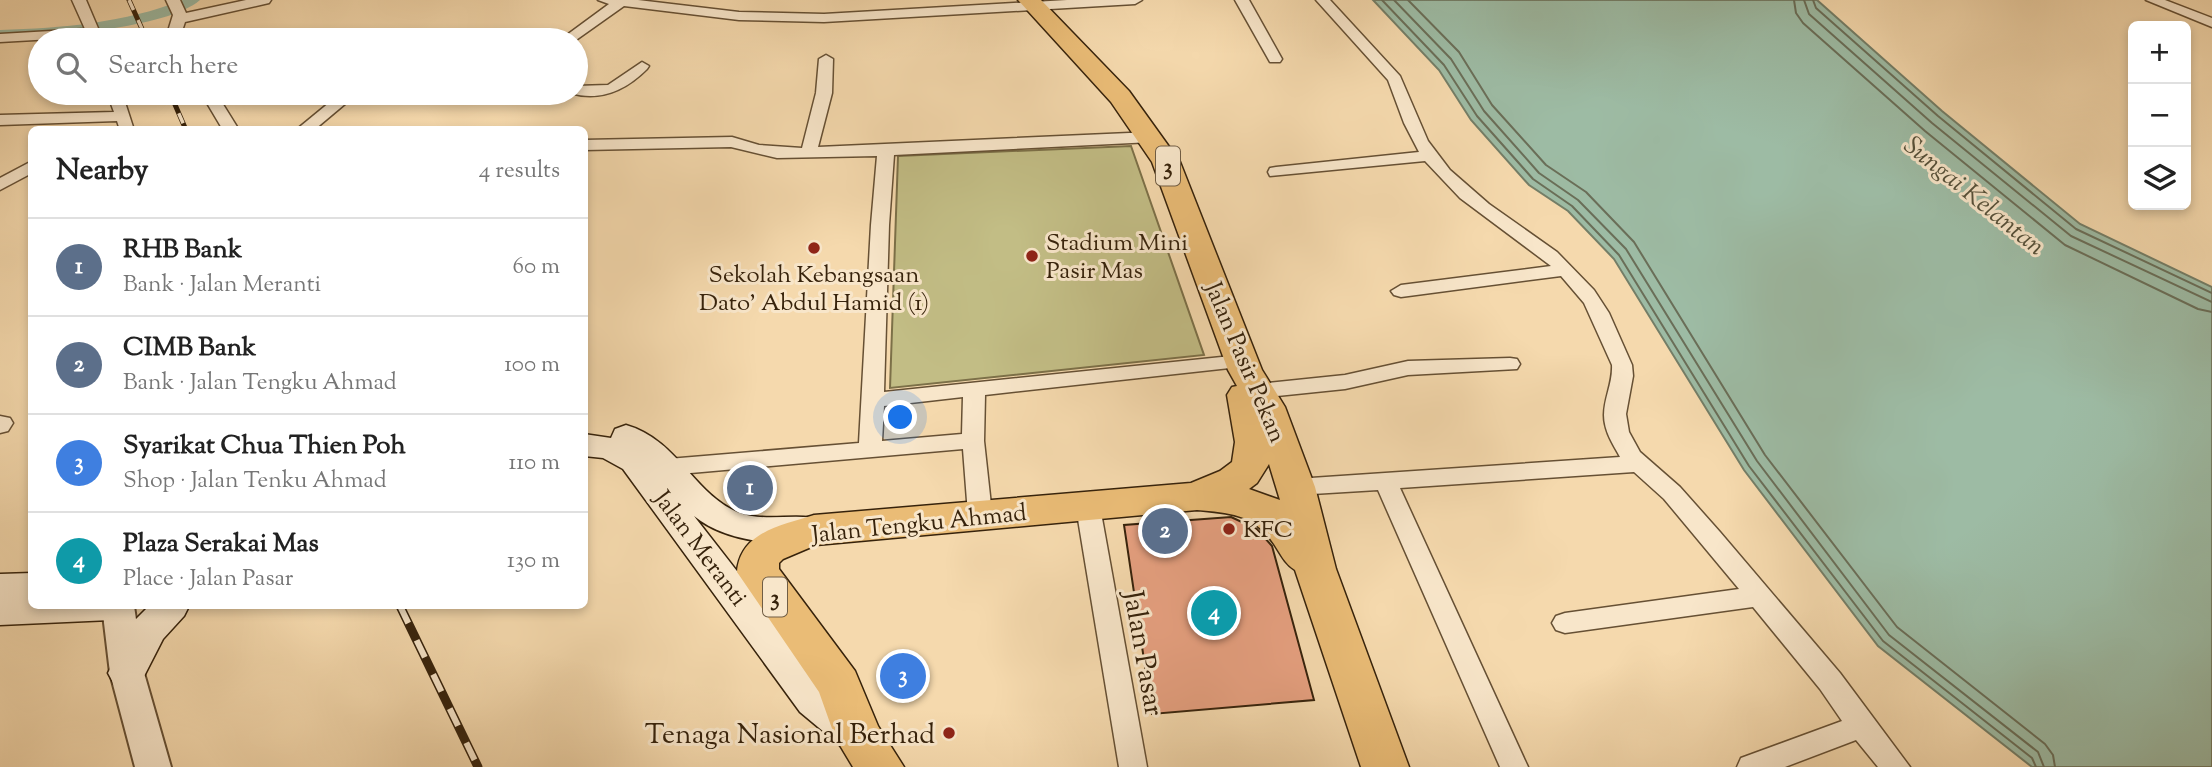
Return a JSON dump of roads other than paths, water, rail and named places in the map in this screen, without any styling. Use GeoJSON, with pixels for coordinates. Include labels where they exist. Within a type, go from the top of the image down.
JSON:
{"type":"FeatureCollection","features":[{"type":"Feature","properties":{"kind":"highway","name":"Jalan Pasir Pekan"},"geometry":{"type":"LineString","coordinates":[[1032,3],[1060,28],[1112,84],[1152,137],[1179,193],[1248,374],[1296,487],[1315,569],[1385,767]]}},
{"type":"Feature","properties":{"kind":"highway","name":"3"},"geometry":{"type":"LineString","coordinates":[[1197,496],[1237,480],[1247,468],[1254,450],[1254,432],[1244,392],[1248,374]]}},
{"type":"Feature","properties":{"kind":"highway","name":"3"},"geometry":{"type":"LineString","coordinates":[[1197,496],[1243,502],[1266,510],[1278,519],[1315,569]]}},
{"type":"Feature","properties":{"kind":"highway","name":"Jalan Tengku Ahmad"},"geometry":{"type":"LineString","coordinates":[[750,586],[761,553],[771,546],[814,530],[1197,496]]}},
{"type":"Feature","properties":{"kind":"highway","name":"3"},"geometry":{"type":"LineString","coordinates":[[750,586],[839,684],[869,752]]}},
{"type":"Feature","properties":{"kind":"main road","name":"Jalan Meranti"},"geometry":{"type":"LineString","coordinates":[[588,429],[632,438],[668,467],[705,509],[739,526],[814,530]]}},
{"type":"Feature","properties":{"kind":"main road","name":"Jalan Meranti"},"geometry":{"type":"LineString","coordinates":[[588,445],[610,448],[634,461],[750,586],[814,700],[869,752]]}},
{"type":"Feature","properties":{"kind":"main road"},"geometry":{"type":"LineString","coordinates":[[0,588],[28,587]]}},
{"type":"Feature","properties":{"kind":"main road"},"geometry":{"type":"LineString","coordinates":[[0,611],[44,609]]}},
{"type":"Feature","properties":{"kind":"main road"},"geometry":{"type":"LineString","coordinates":[[127,673],[149,629],[168,609]]}},
{"type":"Feature","properties":{"kind":"street"},"geometry":{"type":"LineString","coordinates":[[79,0],[92,28]]}},
{"type":"Feature","properties":{"kind":"street"},"geometry":{"type":"LineString","coordinates":[[177,7],[205,0]]}},
{"type":"Feature","properties":{"kind":"street"},"geometry":{"type":"LineString","coordinates":[[177,7],[264,0]]}},
{"type":"Feature","properties":{"kind":"street"},"geometry":{"type":"LineString","coordinates":[[824,18],[833,0]]}},
{"type":"Feature","properties":{"kind":"street"},"geometry":{"type":"LineString","coordinates":[[581,28],[616,1],[746,17],[824,18],[1032,3],[1135,0]]}},
{"type":"Feature","properties":{"kind":"street"},"geometry":{"type":"LineString","coordinates":[[1242,0],[1275,59]]}},
{"type":"Feature","properties":{"kind":"street"},"geometry":{"type":"LineString","coordinates":[[1323,0],[1344,27],[1393,75],[1403,95],[1414,130],[1429,156],[1451,181],[1566,270],[1594,304],[1622,365],[1623,376],[1615,414],[1624,446],[1637,464],[1672,493],[1830,681],[1861,726],[1896,767]]}},
{"type":"Feature","properties":{"kind":"street"},"geometry":{"type":"LineString","coordinates":[[2153,0],[2208,18]]}},
{"type":"Feature","properties":{"kind":"street"},"geometry":{"type":"LineString","coordinates":[[176,28],[177,7]]}},
{"type":"Feature","properties":{"kind":"street"},"geometry":{"type":"LineString","coordinates":[[0,30],[28,28]]}},
{"type":"Feature","properties":{"kind":"street"},"geometry":{"type":"LineString","coordinates":[[34,28],[72,28]]}},
{"type":"Feature","properties":{"kind":"street"},"geometry":{"type":"LineString","coordinates":[[0,38],[28,35]]}},
{"type":"Feature","properties":{"kind":"street"},"geometry":{"type":"LineString","coordinates":[[809,152],[824,93],[826,59]]}},
{"type":"Feature","properties":{"kind":"street"},"geometry":{"type":"LineString","coordinates":[[588,90],[617,89],[642,66]]}},
{"type":"Feature","properties":{"kind":"street"},"geometry":{"type":"LineString","coordinates":[[0,120],[126,123],[119,105]]}},
{"type":"Feature","properties":{"kind":"street"},"geometry":{"type":"LineString","coordinates":[[216,105],[229,126]]}},
{"type":"Feature","properties":{"kind":"street"},"geometry":{"type":"LineString","coordinates":[[309,126],[335,105]]}},
{"type":"Feature","properties":{"kind":"street"},"geometry":{"type":"LineString","coordinates":[[588,145],[732,142],[765,152],[886,151],[1152,137]]}},
{"type":"Feature","properties":{"kind":"street"},"geometry":{"type":"LineString","coordinates":[[870,448],[881,190],[886,151]]}},
{"type":"Feature","properties":{"kind":"street"},"geometry":{"type":"LineString","coordinates":[[1276,172],[1429,156]]}},
{"type":"Feature","properties":{"kind":"street"},"geometry":{"type":"LineString","coordinates":[[0,185],[28,168]]}},
{"type":"Feature","properties":{"kind":"street"},"geometry":{"type":"LineString","coordinates":[[1401,291],[1566,270]]}},
{"type":"Feature","properties":{"kind":"street"},"geometry":{"type":"LineString","coordinates":[[874,400],[974,389],[1248,374],[1346,382],[1408,368],[1510,364]]}},
{"type":"Feature","properties":{"kind":"street"},"geometry":{"type":"LineString","coordinates":[[974,389],[973,441],[980,514]]}},
{"type":"Feature","properties":{"kind":"street"},"geometry":{"type":"LineString","coordinates":[[668,467],[973,441]]}},
{"type":"Feature","properties":{"kind":"street"},"geometry":{"type":"LineString","coordinates":[[1296,487],[1637,464]]}},
{"type":"Feature","properties":{"kind":"street"},"geometry":{"type":"LineString","coordinates":[[1386,482],[1514,767]]}},
{"type":"Feature","properties":{"kind":"street","name":"Jalan Pasar"},"geometry":{"type":"LineString","coordinates":[[1088,507],[1133,767]]}},
{"type":"Feature","properties":{"kind":"street"},"geometry":{"type":"LineString","coordinates":[[1565,623],[1758,596]]}},
{"type":"Feature","properties":{"kind":"street"},"geometry":{"type":"LineString","coordinates":[[118,609],[127,673],[153,767]]}},
{"type":"Feature","properties":{"kind":"street"},"geometry":{"type":"LineString","coordinates":[[1762,766],[1861,726]]}},
{"type":"Feature","properties":{"kind":"water","name":"Sungai Kelantan"},"geometry":{"type":"Polygon","coordinates":[[[1373,0],[1817,0],[1942,111],[2080,224],[2212,287],[2212,767],[2032,767],[1878,646],[1744,470],[1614,259],[1568,211],[1529,185],[1471,120],[1439,70],[1373,0]]]}},
{"type":"Feature","properties":{"kind":"waterway"},"geometry":{"type":"LineString","coordinates":[[82,28],[148,16],[194,0]]}},
{"type":"Feature","properties":{"kind":"waterway"},"geometry":{"type":"LineString","coordinates":[[0,34],[28,33]]}},
{"type":"Feature","properties":{"kind":"railway"},"geometry":{"type":"LineString","coordinates":[[129,0],[142,28]]}},
{"type":"Feature","properties":{"kind":"railway"},"geometry":{"type":"LineString","coordinates":[[175,105],[184,126]]}},
{"type":"Feature","properties":{"kind":"railway"},"geometry":{"type":"LineString","coordinates":[[401,609],[478,767]]}},
{"type":"Feature","properties":{"kind":"place","name":"Sekolah Kebangsaan Dato' Abdul Hamid (1)"},"geometry":{"type":"Point","coordinates":[814,248]}},
{"type":"Feature","properties":{"kind":"place","name":"Stadium Mini Pasir Mas"},"geometry":{"type":"Point","coordinates":[1032,256]}},
{"type":"Feature","properties":{"kind":"place","name":"RHB Bank"},"geometry":{"type":"Point","coordinates":[750,488]}},
{"type":"Feature","properties":{"kind":"place","name":"KFC"},"geometry":{"type":"Point","coordinates":[1229,529]}},
{"type":"Feature","properties":{"kind":"place","name":"CIMB Bank"},"geometry":{"type":"Point","coordinates":[1165,531]}},
{"type":"Feature","properties":{"kind":"place","name":"Plaza Serakai Mas"},"geometry":{"type":"Point","coordinates":[1214,613]}},
{"type":"Feature","properties":{"kind":"place","name":"Syarikat Chua Thien Poh"},"geometry":{"type":"Point","coordinates":[903,676]}},
{"type":"Feature","properties":{"kind":"place","name":"Tenaga Nasional Berhad"},"geometry":{"type":"Point","coordinates":[949,733]}}]}
